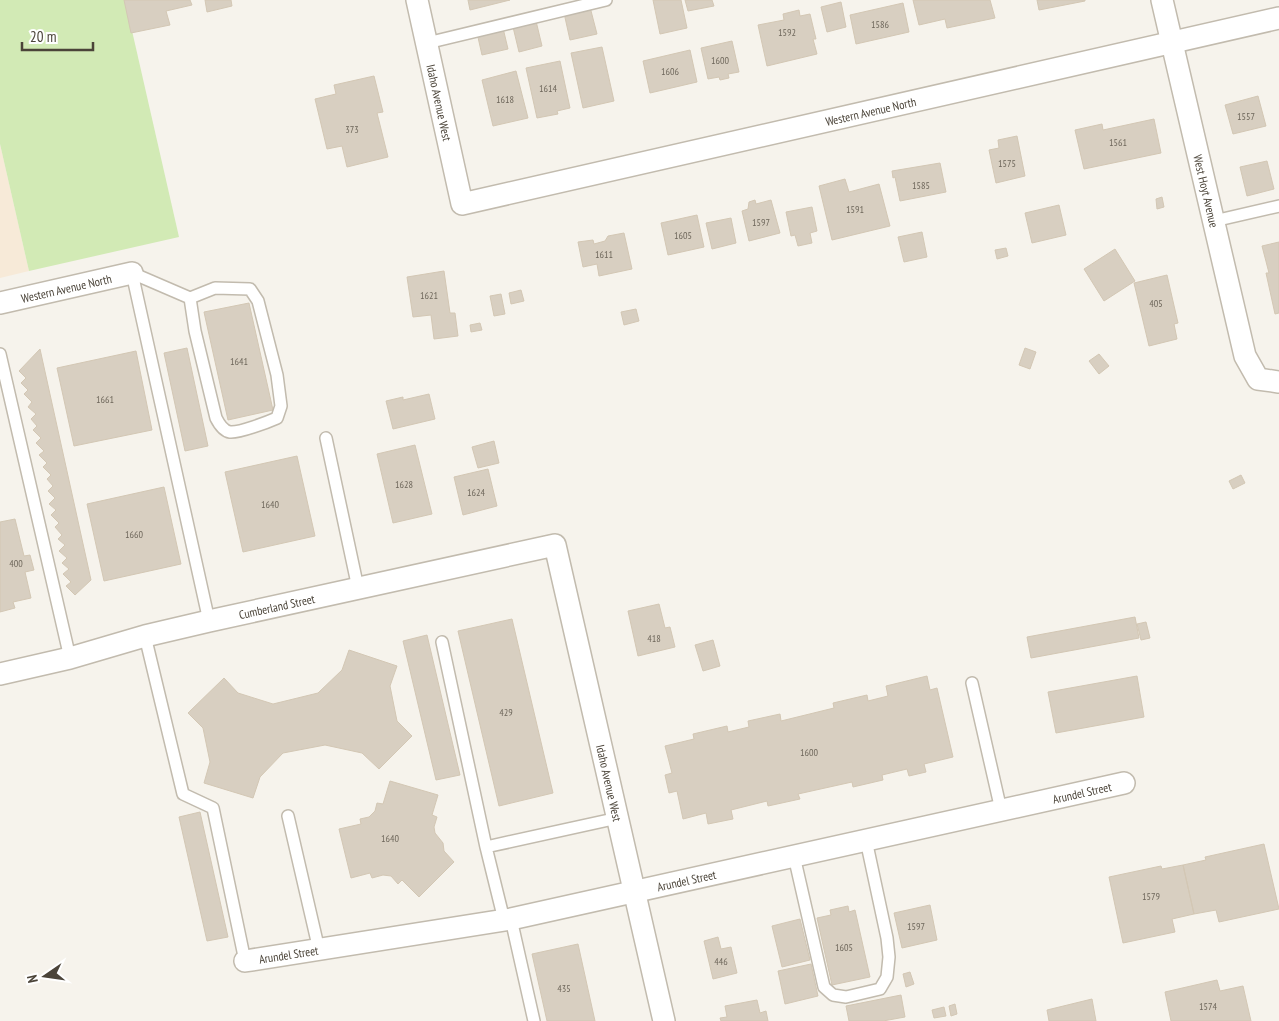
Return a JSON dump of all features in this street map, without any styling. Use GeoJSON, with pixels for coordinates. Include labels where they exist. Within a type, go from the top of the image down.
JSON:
{"type":"FeatureCollection","features":[{"type":"Feature","properties":{"kind":"street","name":"Idaho Avenue West"},"geometry":{"type":"LineString","coordinates":[[417,0],[462,204]]}},
{"type":"Feature","properties":{"kind":"street","name":"West Hoyt Avenue"},"geometry":{"type":"LineString","coordinates":[[1162,0],[1245,356],[1269,381]]}},
{"type":"Feature","properties":{"kind":"street","name":"Western Avenue North"},"geometry":{"type":"LineString","coordinates":[[462,204],[1279,18]]}},
{"type":"Feature","properties":{"kind":"street","name":"Western Avenue North"},"geometry":{"type":"LineString","coordinates":[[0,303],[132,273]]}},
{"type":"Feature","properties":{"kind":"street","name":"Idaho Avenue West"},"geometry":{"type":"LineString","coordinates":[[555,545],[664,1021]]}},
{"type":"Feature","properties":{"kind":"street","name":"Cumberland Street"},"geometry":{"type":"LineString","coordinates":[[0,674],[70,658],[144,636],[555,545]]}},
{"type":"Feature","properties":{"kind":"street","name":"Arundel Street"},"geometry":{"type":"LineString","coordinates":[[246,961],[508,920],[1124,783]]}},
{"type":"Feature","properties":{"kind":"lane"},"geometry":{"type":"LineString","coordinates":[[427,43],[606,0]]}},
{"type":"Feature","properties":{"kind":"lane"},"geometry":{"type":"LineString","coordinates":[[1214,221],[1279,206]]}},
{"type":"Feature","properties":{"kind":"lane"},"geometry":{"type":"LineString","coordinates":[[132,273],[190,298],[215,288],[250,290],[258,301],[277,375],[281,406],[277,418],[267,423],[230,432],[222,428],[216,418],[195,331],[190,298]]}},
{"type":"Feature","properties":{"kind":"lane"},"geometry":{"type":"LineString","coordinates":[[132,273],[209,621]]}},
{"type":"Feature","properties":{"kind":"lane"},"geometry":{"type":"LineString","coordinates":[[0,354],[70,658]]}},
{"type":"Feature","properties":{"kind":"lane"},"geometry":{"type":"LineString","coordinates":[[326,438],[358,588]]}},
{"type":"Feature","properties":{"kind":"lane"},"geometry":{"type":"LineString","coordinates":[[144,636],[183,794],[213,808],[246,961]]}},
{"type":"Feature","properties":{"kind":"lane"},"geometry":{"type":"LineString","coordinates":[[442,642],[486,847],[508,920],[534,1021]]}},
{"type":"Feature","properties":{"kind":"lane"},"geometry":{"type":"LineString","coordinates":[[972,683],[1002,810]]}},
{"type":"Feature","properties":{"kind":"lane"},"geometry":{"type":"LineString","coordinates":[[288,816],[319,950]]}},
{"type":"Feature","properties":{"kind":"lane"},"geometry":{"type":"LineString","coordinates":[[486,847],[618,818]]}},
{"type":"Feature","properties":{"kind":"lane"},"geometry":{"type":"LineString","coordinates":[[794,856],[824,987],[833,995],[846,997],[880,989],[886,977],[889,957],[887,938],[866,840]]}},
{"type":"Feature","properties":{"kind":"shaded area"},"geometry":{"type":"Polygon","coordinates":[[[0,144],[29,271],[0,278],[0,144]]]}},
{"type":"Feature","properties":{"kind":"green space"},"geometry":{"type":"Polygon","coordinates":[[[0,0],[125,0],[179,237],[29,271],[0,144],[0,0]]]}},
{"type":"Feature","properties":{"kind":"building"},"geometry":{"type":"Polygon","coordinates":[[[124,0],[190,0],[192,5],[166,11],[170,25],[131,33],[124,0]]]}},
{"type":"Feature","properties":{"kind":"building"},"geometry":{"type":"Polygon","coordinates":[[[205,0],[231,0],[232,6],[207,12],[205,0]]]}},
{"type":"Feature","properties":{"kind":"building"},"geometry":{"type":"Polygon","coordinates":[[[468,0],[510,0],[470,10],[468,0]]]}},
{"type":"Feature","properties":{"kind":"building"},"geometry":{"type":"Polygon","coordinates":[[[653,0],[681,0],[687,28],[660,34],[653,0]]]}},
{"type":"Feature","properties":{"kind":"building"},"geometry":{"type":"Polygon","coordinates":[[[685,0],[712,0],[714,6],[688,11],[685,0]]]}},
{"type":"Feature","properties":{"kind":"building"},"geometry":{"type":"Polygon","coordinates":[[[913,0],[990,0],[995,18],[947,28],[945,19],[919,25],[913,0]]]}},
{"type":"Feature","properties":{"kind":"building"},"geometry":{"type":"Polygon","coordinates":[[[1037,0],[1085,0],[1085,1],[1039,10],[1037,0]]]}},
{"type":"Feature","properties":{"kind":"building"},"geometry":{"type":"Polygon","coordinates":[[[841,2],[846,27],[827,32],[821,7],[841,2]]]}},
{"type":"Feature","properties":{"kind":"building"},"geometry":{"type":"Polygon","coordinates":[[[903,3],[909,32],[856,44],[850,15],[903,3]]]}},
{"type":"Feature","properties":{"kind":"building"},"geometry":{"type":"Polygon","coordinates":[[[590,7],[597,34],[570,40],[564,13],[590,7]]]}},
{"type":"Feature","properties":{"kind":"building"},"geometry":{"type":"Polygon","coordinates":[[[799,10],[800,16],[810,14],[816,39],[813,39],[817,54],[767,66],[758,25],[784,20],[783,14],[799,10]]]}},
{"type":"Feature","properties":{"kind":"building"},"geometry":{"type":"Polygon","coordinates":[[[536,21],[542,46],[519,52],[513,27],[536,21]]]}},
{"type":"Feature","properties":{"kind":"building"},"geometry":{"type":"Polygon","coordinates":[[[503,28],[508,49],[482,55],[477,33],[503,28]]]}},
{"type":"Feature","properties":{"kind":"building"},"geometry":{"type":"Polygon","coordinates":[[[732,41],[739,72],[728,74],[729,78],[720,80],[719,77],[708,79],[701,48],[732,41]]]}},
{"type":"Feature","properties":{"kind":"building"},"geometry":{"type":"Polygon","coordinates":[[[602,47],[614,101],[583,108],[571,53],[602,47]]]}},
{"type":"Feature","properties":{"kind":"building"},"geometry":{"type":"Polygon","coordinates":[[[690,50],[697,82],[650,93],[643,61],[690,50]]]}},
{"type":"Feature","properties":{"kind":"building"},"geometry":{"type":"Polygon","coordinates":[[[560,61],[570,108],[557,111],[558,114],[537,118],[526,68],[560,61]]]}},
{"type":"Feature","properties":{"kind":"building"},"geometry":{"type":"Polygon","coordinates":[[[516,71],[528,118],[493,126],[482,80],[516,71]]]}},
{"type":"Feature","properties":{"kind":"building"},"geometry":{"type":"Polygon","coordinates":[[[374,76],[383,112],[377,113],[388,157],[347,167],[342,146],[327,149],[315,99],[336,94],[334,85],[374,76]]]}},
{"type":"Feature","properties":{"kind":"building"},"geometry":{"type":"Polygon","coordinates":[[[1258,96],[1266,126],[1233,134],[1225,105],[1258,96]]]}},
{"type":"Feature","properties":{"kind":"building"},"geometry":{"type":"Polygon","coordinates":[[[1154,119],[1161,153],[1084,169],[1075,130],[1102,124],[1103,130],[1154,119]]]}},
{"type":"Feature","properties":{"kind":"building"},"geometry":{"type":"Polygon","coordinates":[[[1017,136],[1025,176],[996,183],[989,150],[999,148],[998,140],[1017,136]]]}},
{"type":"Feature","properties":{"kind":"building"},"geometry":{"type":"Polygon","coordinates":[[[1267,161],[1274,189],[1247,196],[1240,167],[1267,161]]]}},
{"type":"Feature","properties":{"kind":"building"},"geometry":{"type":"Polygon","coordinates":[[[940,163],[946,192],[900,201],[892,171],[940,163]]]}},
{"type":"Feature","properties":{"kind":"building"},"geometry":{"type":"Polygon","coordinates":[[[845,179],[849,192],[879,184],[890,226],[832,240],[819,186],[845,179]]]}},
{"type":"Feature","properties":{"kind":"building"},"geometry":{"type":"Polygon","coordinates":[[[1162,197],[1164,207],[1157,209],[1156,199],[1162,197]]]}},
{"type":"Feature","properties":{"kind":"building"},"geometry":{"type":"Polygon","coordinates":[[[755,200],[756,204],[771,200],[780,233],[749,241],[742,211],[748,209],[749,202],[755,200]]]}},
{"type":"Feature","properties":{"kind":"building"},"geometry":{"type":"Polygon","coordinates":[[[1059,205],[1066,235],[1032,243],[1025,213],[1059,205]]]}},
{"type":"Feature","properties":{"kind":"building"},"geometry":{"type":"Polygon","coordinates":[[[812,207],[817,231],[810,233],[812,243],[798,246],[795,235],[791,236],[786,212],[812,207]]]}},
{"type":"Feature","properties":{"kind":"building"},"geometry":{"type":"Polygon","coordinates":[[[697,215],[704,247],[668,255],[661,223],[697,215]]]}},
{"type":"Feature","properties":{"kind":"building"},"geometry":{"type":"Polygon","coordinates":[[[731,218],[736,243],[712,249],[706,223],[731,218]]]}},
{"type":"Feature","properties":{"kind":"building"},"geometry":{"type":"Polygon","coordinates":[[[922,232],[927,257],[904,262],[898,237],[922,232]]]}},
{"type":"Feature","properties":{"kind":"building"},"geometry":{"type":"Polygon","coordinates":[[[624,233],[632,269],[599,276],[597,264],[583,267],[578,242],[593,240],[594,244],[605,241],[608,236],[624,233]]]}},
{"type":"Feature","properties":{"kind":"building"},"geometry":{"type":"Polygon","coordinates":[[[1279,242],[1279,313],[1275,314],[1266,273],[1269,273],[1262,246],[1279,242]]]}},
{"type":"Feature","properties":{"kind":"building"},"geometry":{"type":"Polygon","coordinates":[[[1006,248],[1008,256],[997,259],[995,250],[1006,248]]]}},
{"type":"Feature","properties":{"kind":"building"},"geometry":{"type":"Polygon","coordinates":[[[1115,249],[1135,281],[1104,301],[1084,269],[1115,249]]]}},
{"type":"Feature","properties":{"kind":"building"},"geometry":{"type":"Polygon","coordinates":[[[444,271],[450,313],[455,313],[458,336],[434,339],[431,315],[413,317],[407,277],[444,271]]]}},
{"type":"Feature","properties":{"kind":"building"},"geometry":{"type":"Polygon","coordinates":[[[1167,275],[1178,323],[1174,324],[1177,339],[1149,346],[1134,283],[1167,275]]]}},
{"type":"Feature","properties":{"kind":"building"},"geometry":{"type":"Polygon","coordinates":[[[521,290],[524,301],[511,304],[509,293],[521,290]]]}},
{"type":"Feature","properties":{"kind":"building"},"geometry":{"type":"Polygon","coordinates":[[[501,294],[505,314],[494,316],[490,296],[501,294]]]}},
{"type":"Feature","properties":{"kind":"building"},"geometry":{"type":"Polygon","coordinates":[[[249,303],[273,410],[228,420],[204,312],[249,303]]]}},
{"type":"Feature","properties":{"kind":"building"},"geometry":{"type":"Polygon","coordinates":[[[636,309],[639,321],[624,325],[621,312],[636,309]]]}},
{"type":"Feature","properties":{"kind":"building"},"geometry":{"type":"Polygon","coordinates":[[[480,323],[482,330],[471,332],[470,325],[480,323]]]}},
{"type":"Feature","properties":{"kind":"building"},"geometry":{"type":"Polygon","coordinates":[[[187,348],[208,446],[185,451],[164,353],[187,348]]]}},
{"type":"Feature","properties":{"kind":"building"},"geometry":{"type":"Polygon","coordinates":[[[1025,348],[1036,352],[1030,369],[1019,365],[1025,348]]]}},
{"type":"Feature","properties":{"kind":"building"},"geometry":{"type":"Polygon","coordinates":[[[40,349],[91,580],[75,595],[66,586],[71,582],[63,574],[69,569],[62,563],[67,558],[59,551],[65,545],[58,539],[62,535],[55,527],[59,523],[51,515],[56,510],[49,504],[55,498],[48,491],[53,486],[47,479],[51,475],[43,467],[47,463],[39,455],[44,451],[36,443],[41,438],[33,430],[37,426],[31,419],[36,414],[28,407],[32,402],[24,394],[28,390],[21,383],[26,378],[19,371],[40,349]]]}},
{"type":"Feature","properties":{"kind":"building"},"geometry":{"type":"Polygon","coordinates":[[[136,351],[152,430],[74,446],[57,368],[136,351]]]}},
{"type":"Feature","properties":{"kind":"building"},"geometry":{"type":"Polygon","coordinates":[[[1099,354],[1109,366],[1099,374],[1089,361],[1099,354]]]}},
{"type":"Feature","properties":{"kind":"building"},"geometry":{"type":"Polygon","coordinates":[[[429,394],[435,419],[393,429],[386,401],[403,397],[403,400],[429,394]]]}},
{"type":"Feature","properties":{"kind":"building"},"geometry":{"type":"Polygon","coordinates":[[[494,441],[499,463],[478,468],[472,447],[494,441]]]}},
{"type":"Feature","properties":{"kind":"building"},"geometry":{"type":"Polygon","coordinates":[[[415,445],[432,514],[393,523],[377,454],[415,445]]]}},
{"type":"Feature","properties":{"kind":"building"},"geometry":{"type":"Polygon","coordinates":[[[297,456],[315,536],[243,552],[225,472],[297,456]]]}},
{"type":"Feature","properties":{"kind":"building"},"geometry":{"type":"Polygon","coordinates":[[[488,469],[497,506],[463,515],[454,477],[488,469]]]}},
{"type":"Feature","properties":{"kind":"building"},"geometry":{"type":"Polygon","coordinates":[[[1241,475],[1245,483],[1233,489],[1229,481],[1241,475]]]}},
{"type":"Feature","properties":{"kind":"building"},"geometry":{"type":"Polygon","coordinates":[[[164,487],[181,564],[104,581],[87,504],[164,487]]]}},
{"type":"Feature","properties":{"kind":"building"},"geometry":{"type":"Polygon","coordinates":[[[15,519],[24,556],[30,555],[34,570],[25,572],[31,598],[13,602],[15,608],[0,612],[0,522],[15,519]]]}},
{"type":"Feature","properties":{"kind":"building"},"geometry":{"type":"Polygon","coordinates":[[[659,604],[665,628],[670,627],[675,647],[638,656],[628,611],[659,604]]]}},
{"type":"Feature","properties":{"kind":"building"},"geometry":{"type":"Polygon","coordinates":[[[1135,617],[1139,638],[1031,658],[1027,637],[1135,617]]]}},
{"type":"Feature","properties":{"kind":"building"},"geometry":{"type":"Polygon","coordinates":[[[512,619],[553,793],[499,806],[458,631],[512,619]]]}},
{"type":"Feature","properties":{"kind":"building"},"geometry":{"type":"Polygon","coordinates":[[[1146,622],[1150,638],[1141,640],[1137,624],[1146,622]]]}},
{"type":"Feature","properties":{"kind":"building"},"geometry":{"type":"Polygon","coordinates":[[[427,635],[460,775],[436,780],[403,641],[427,635]]]}},
{"type":"Feature","properties":{"kind":"building"},"geometry":{"type":"Polygon","coordinates":[[[713,640],[720,666],[703,671],[695,645],[713,640]]]}},
{"type":"Feature","properties":{"kind":"building"},"geometry":{"type":"Polygon","coordinates":[[[349,650],[397,666],[390,686],[397,721],[412,736],[379,769],[362,753],[325,745],[283,753],[260,777],[253,798],[204,783],[210,762],[203,728],[188,713],[224,678],[238,693],[273,704],[318,693],[342,670],[349,650]]]}},
{"type":"Feature","properties":{"kind":"building"},"geometry":{"type":"Polygon","coordinates":[[[927,676],[930,690],[937,688],[953,757],[924,764],[926,772],[909,776],[907,769],[882,775],[883,780],[853,787],[852,782],[798,794],[800,799],[768,806],[767,801],[731,810],[733,819],[708,824],[706,813],[683,819],[677,791],[669,793],[665,775],[672,773],[665,746],[694,739],[693,734],[727,726],[728,732],[749,727],[748,721],[780,714],[781,721],[834,708],[833,703],[867,695],[868,701],[888,696],[886,686],[927,676]]]}},
{"type":"Feature","properties":{"kind":"building"},"geometry":{"type":"Polygon","coordinates":[[[1137,676],[1144,717],[1056,733],[1048,692],[1137,676]]]}},
{"type":"Feature","properties":{"kind":"building"},"geometry":{"type":"Polygon","coordinates":[[[390,781],[438,795],[432,815],[437,817],[434,827],[435,833],[443,843],[444,851],[454,862],[419,897],[402,880],[398,884],[391,876],[383,875],[372,878],[370,873],[351,878],[339,829],[361,824],[360,819],[369,817],[375,811],[377,803],[383,804],[390,781]]]}},
{"type":"Feature","properties":{"kind":"building"},"geometry":{"type":"Polygon","coordinates":[[[200,812],[228,937],[207,941],[179,817],[200,812]]]}},
{"type":"Feature","properties":{"kind":"building"},"geometry":{"type":"Polygon","coordinates":[[[1264,844],[1279,909],[1219,922],[1216,910],[1194,914],[1183,865],[1206,860],[1205,857],[1264,844]]]}},
{"type":"Feature","properties":{"kind":"building"},"geometry":{"type":"Polygon","coordinates":[[[1183,865],[1194,914],[1172,919],[1175,932],[1123,943],[1109,877],[1161,866],[1162,869],[1183,865]]]}},
{"type":"Feature","properties":{"kind":"building"},"geometry":{"type":"Polygon","coordinates":[[[930,905],[937,940],[902,948],[894,913],[930,905]]]}},
{"type":"Feature","properties":{"kind":"building"},"geometry":{"type":"Polygon","coordinates":[[[848,906],[849,912],[855,910],[870,977],[832,985],[817,918],[831,915],[830,910],[848,906]]]}},
{"type":"Feature","properties":{"kind":"building"},"geometry":{"type":"Polygon","coordinates":[[[800,919],[810,960],[782,967],[772,926],[800,919]]]}},
{"type":"Feature","properties":{"kind":"building"},"geometry":{"type":"Polygon","coordinates":[[[718,937],[721,949],[731,947],[737,973],[713,979],[704,941],[718,937]]]}},
{"type":"Feature","properties":{"kind":"building"},"geometry":{"type":"Polygon","coordinates":[[[578,944],[595,1021],[547,1021],[532,954],[578,944]]]}},
{"type":"Feature","properties":{"kind":"building"},"geometry":{"type":"Polygon","coordinates":[[[811,964],[818,996],[785,1004],[778,971],[811,964]]]}},
{"type":"Feature","properties":{"kind":"building"},"geometry":{"type":"Polygon","coordinates":[[[910,972],[914,984],[906,987],[903,974],[910,972]]]}},
{"type":"Feature","properties":{"kind":"building"},"geometry":{"type":"Polygon","coordinates":[[[1217,980],[1220,991],[1243,986],[1251,1021],[1171,1021],[1165,992],[1217,980]]]}},
{"type":"Feature","properties":{"kind":"building"},"geometry":{"type":"Polygon","coordinates":[[[901,995],[905,1017],[883,1021],[849,1021],[846,1006],[901,995]]]}},
{"type":"Feature","properties":{"kind":"building"},"geometry":{"type":"Polygon","coordinates":[[[1092,999],[1096,1021],[1049,1021],[1047,1010],[1092,999]]]}},
{"type":"Feature","properties":{"kind":"building"},"geometry":{"type":"Polygon","coordinates":[[[757,1000],[760,1013],[766,1011],[768,1021],[721,1021],[720,1018],[727,1017],[725,1006],[757,1000]]]}},
{"type":"Feature","properties":{"kind":"building"},"geometry":{"type":"Polygon","coordinates":[[[955,1004],[957,1014],[951,1016],[949,1006],[955,1004]]]}},
{"type":"Feature","properties":{"kind":"building"},"geometry":{"type":"Polygon","coordinates":[[[944,1007],[946,1016],[934,1018],[932,1010],[944,1007]]]}}]}
